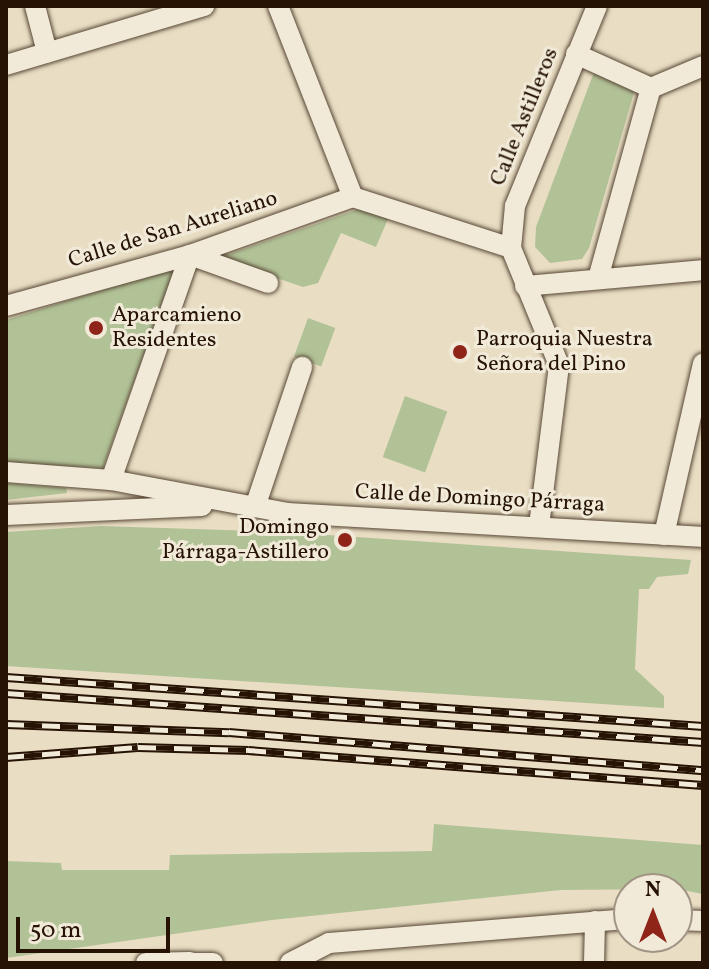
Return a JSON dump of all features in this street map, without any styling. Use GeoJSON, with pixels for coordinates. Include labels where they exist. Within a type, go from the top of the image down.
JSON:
{"type":"FeatureCollection","features":[{"type":"Feature","properties":{"kind":"street"},"geometry":{"type":"LineString","coordinates":[[35,6],[47,52]]}},
{"type":"Feature","properties":{"kind":"street"},"geometry":{"type":"LineString","coordinates":[[6,65],[204,6]]}},
{"type":"Feature","properties":{"kind":"street"},"geometry":{"type":"LineString","coordinates":[[278,6],[353,197],[511,248]]}},
{"type":"Feature","properties":{"kind":"street","name":"Calle Astilleros"},"geometry":{"type":"LineString","coordinates":[[539,526],[559,365],[511,248],[515,206],[597,6]]}},
{"type":"Feature","properties":{"kind":"street"},"geometry":{"type":"LineString","coordinates":[[576,54],[651,88],[703,66]]}},
{"type":"Feature","properties":{"kind":"street"},"geometry":{"type":"LineString","coordinates":[[599,275],[651,88]]}},
{"type":"Feature","properties":{"kind":"street","name":"Calle de San Aureliano"},"geometry":{"type":"LineString","coordinates":[[6,306],[190,255],[353,197]]}},
{"type":"Feature","properties":{"kind":"street"},"geometry":{"type":"LineString","coordinates":[[111,480],[190,255],[268,283]]}},
{"type":"Feature","properties":{"kind":"street"},"geometry":{"type":"LineString","coordinates":[[525,286],[599,275],[623,280],[703,270]]}},
{"type":"Feature","properties":{"kind":"street"},"geometry":{"type":"LineString","coordinates":[[664,535],[703,363]]}},
{"type":"Feature","properties":{"kind":"street"},"geometry":{"type":"LineString","coordinates":[[255,507],[302,367]]}},
{"type":"Feature","properties":{"kind":"street","name":"Calle de Domingo Párraga"},"geometry":{"type":"LineString","coordinates":[[6,472],[111,480],[288,513],[703,537]]}},
{"type":"Feature","properties":{"kind":"street","name":"Calle de Domingo Párraga"},"geometry":{"type":"LineString","coordinates":[[6,515],[255,507]]}},
{"type":"Feature","properties":{"kind":"street"},"geometry":{"type":"LineString","coordinates":[[290,963],[329,943],[613,920]]}},
{"type":"Feature","properties":{"kind":"street"},"geometry":{"type":"LineString","coordinates":[[594,963],[595,921]]}},
{"type":"Feature","properties":{"kind":"street"},"geometry":{"type":"LineString","coordinates":[[146,963],[213,963]]}},
{"type":"Feature","properties":{"kind":"green space"},"geometry":{"type":"Polygon","coordinates":[[[594,72],[635,89],[589,248],[582,259],[550,263],[535,247],[536,227],[594,72]]]}},
{"type":"Feature","properties":{"kind":"green space"},"geometry":{"type":"Polygon","coordinates":[[[362,208],[388,219],[376,247],[341,233],[318,283],[303,287],[218,258],[362,208]]]}},
{"type":"Feature","properties":{"kind":"green space"},"geometry":{"type":"Polygon","coordinates":[[[175,267],[103,468],[6,463],[6,320],[175,267]]]}},
{"type":"Feature","properties":{"kind":"green space"},"geometry":{"type":"Polygon","coordinates":[[[308,318],[335,328],[321,366],[294,357],[308,318]]]}},
{"type":"Feature","properties":{"kind":"green space"},"geometry":{"type":"Polygon","coordinates":[[[405,396],[447,411],[425,472],[383,457],[405,396]]]}},
{"type":"Feature","properties":{"kind":"green space"},"geometry":{"type":"Polygon","coordinates":[[[6,483],[66,488],[67,493],[6,500],[6,483]]]}},
{"type":"Feature","properties":{"kind":"green space"},"geometry":{"type":"Polygon","coordinates":[[[101,526],[284,532],[691,560],[688,574],[657,577],[649,589],[639,589],[635,669],[664,696],[664,708],[6,666],[6,532],[101,526]]]}},
{"type":"Feature","properties":{"kind":"green space"},"geometry":{"type":"Polygon","coordinates":[[[434,824],[703,845],[703,894],[693,892],[693,873],[613,873],[613,890],[561,890],[272,920],[6,958],[6,861],[61,863],[62,870],[169,870],[170,855],[432,851],[434,824]]]}},
{"type":"Feature","properties":{"kind":"railway"},"geometry":{"type":"LineString","coordinates":[[6,677],[703,726]]}},
{"type":"Feature","properties":{"kind":"railway"},"geometry":{"type":"LineString","coordinates":[[6,693],[703,742]]}},
{"type":"Feature","properties":{"kind":"railway"},"geometry":{"type":"LineString","coordinates":[[6,724],[229,732],[703,770]]}},
{"type":"Feature","properties":{"kind":"railway"},"geometry":{"type":"LineString","coordinates":[[6,757],[138,747],[248,750],[703,785]]}},
{"type":"Feature","properties":{"kind":"place","name":"Aparcamieno Residentes"},"geometry":{"type":"Point","coordinates":[96,328]}},
{"type":"Feature","properties":{"kind":"place","name":"Parroquia Nuestra Señora del Pino"},"geometry":{"type":"Point","coordinates":[460,352]}},
{"type":"Feature","properties":{"kind":"place","name":"Domingo Párraga-Astillero"},"geometry":{"type":"Point","coordinates":[345,540]}}]}
